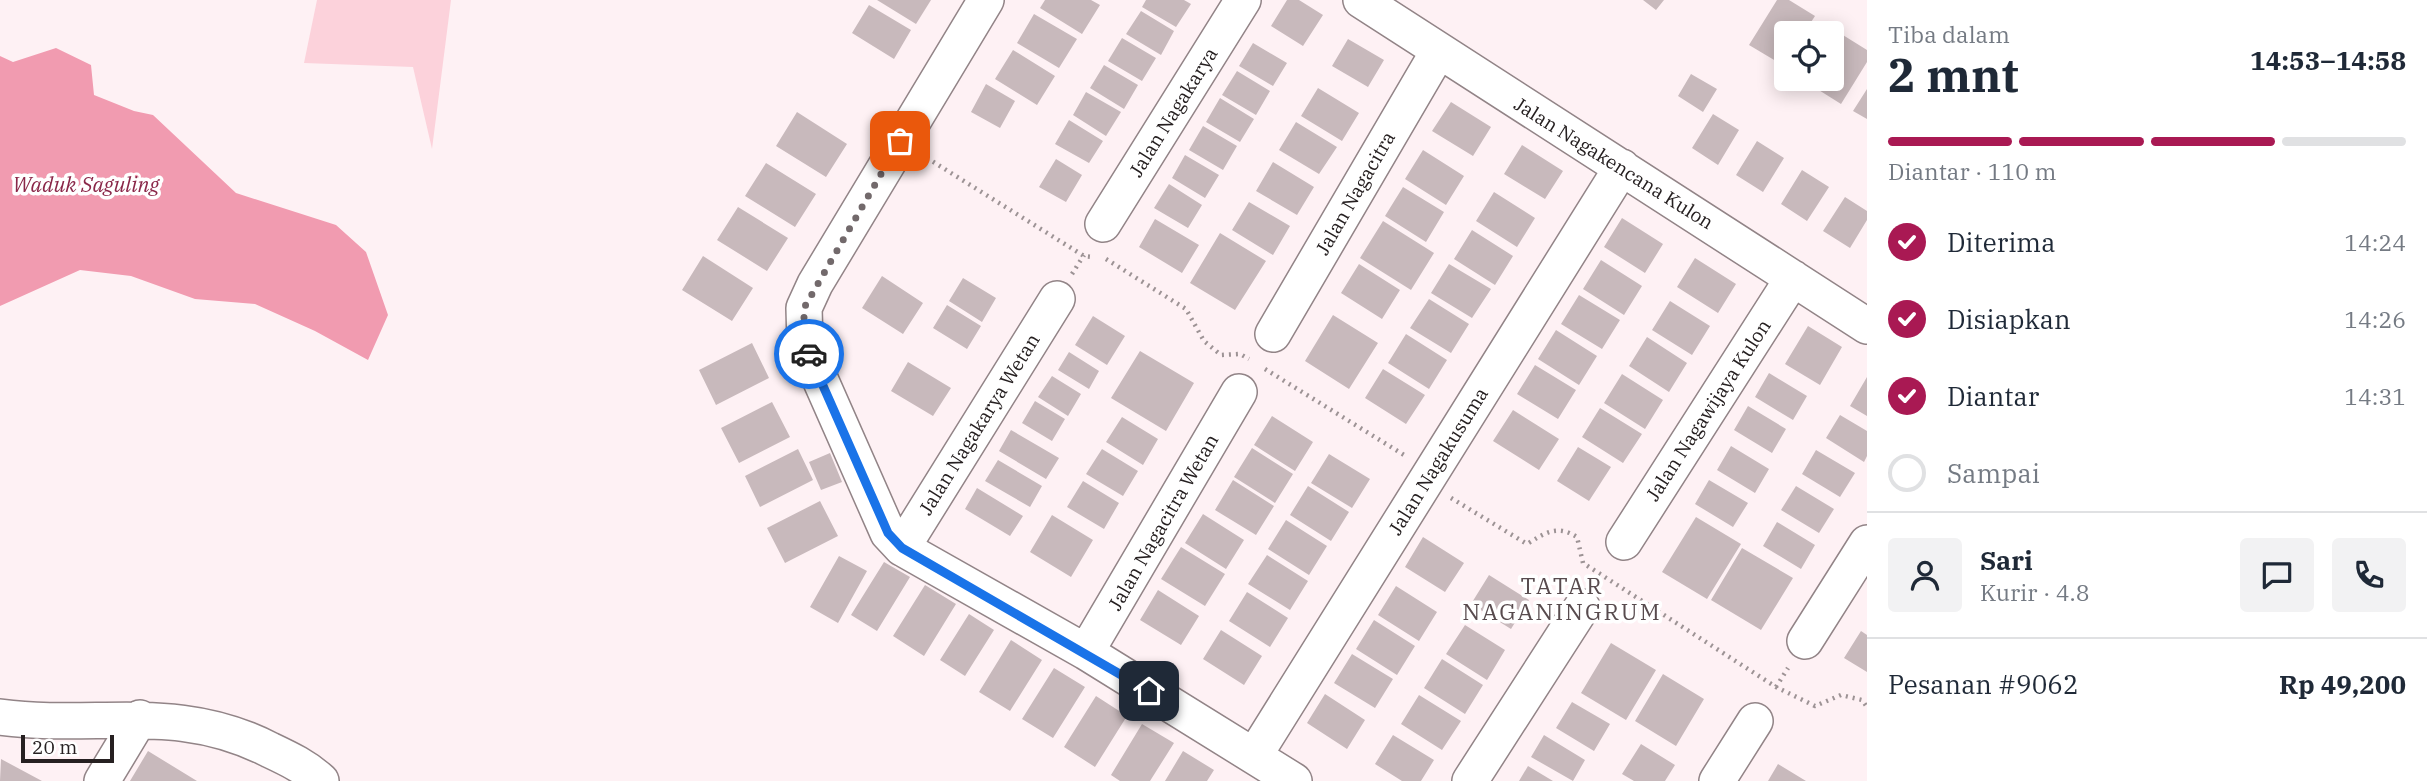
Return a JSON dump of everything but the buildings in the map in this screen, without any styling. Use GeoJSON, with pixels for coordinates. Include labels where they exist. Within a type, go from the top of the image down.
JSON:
{"type":"FeatureCollection","features":[{"type":"Feature","properties":{"kind":"street"},"geometry":{"type":"LineString","coordinates":[[986,0],[900,141],[804,308],[804,345],[888,533],[902,548],[1086,652],[1294,781]]}},
{"type":"Feature","properties":{"kind":"street","name":"Jalan Nagakarya"},"geometry":{"type":"LineString","coordinates":[[1103,224],[1242,0]]}},
{"type":"Feature","properties":{"kind":"street","name":"Jalan Nagakencana Kulon"},"geometry":{"type":"LineString","coordinates":[[1361,0],[1867,326]]}},
{"type":"Feature","properties":{"kind":"street","name":"Jalan Nagacitra"},"geometry":{"type":"LineString","coordinates":[[1273,334],[1438,52]]}},
{"type":"Feature","properties":{"kind":"street","name":"Jalan Nagakusuma"},"geometry":{"type":"LineString","coordinates":[[1254,756],[1622,167]]}},
{"type":"Feature","properties":{"kind":"street","name":"Jalan Nagawijaya Kulon"},"geometry":{"type":"LineString","coordinates":[[1624,542],[1793,278]]}},
{"type":"Feature","properties":{"kind":"street","name":"Jalan Nagakarya Wetan"},"geometry":{"type":"LineString","coordinates":[[902,548],[1057,299]]}},
{"type":"Feature","properties":{"kind":"street","name":"Jalan Nagacitra Wetan"},"geometry":{"type":"LineString","coordinates":[[1086,652],[1239,392]]}},
{"type":"Feature","properties":{"kind":"street"},"geometry":{"type":"LineString","coordinates":[[1805,641],[1867,543]]}},
{"type":"Feature","properties":{"kind":"street"},"geometry":{"type":"LineString","coordinates":[[1470,781],[1582,607]]}},
{"type":"Feature","properties":{"kind":"street"},"geometry":{"type":"LineString","coordinates":[[0,717],[27,721],[140,718],[175,720],[242,735],[308,769],[321,781]]}},
{"type":"Feature","properties":{"kind":"street"},"geometry":{"type":"LineString","coordinates":[[102,781],[140,718]]}},
{"type":"Feature","properties":{"kind":"street"},"geometry":{"type":"LineString","coordinates":[[1717,781],[1755,721]]}},
{"type":"Feature","properties":{"kind":"path"},"geometry":{"type":"LineString","coordinates":[[900,141],[1084,256],[1109,259],[1186,309],[1204,341],[1221,355],[1240,354],[1430,472],[1452,501],[1527,544],[1550,530],[1566,530],[1577,537],[1583,563],[1776,687],[1815,706],[1841,695],[1862,700],[1867,707]]}},
{"type":"Feature","properties":{"kind":"path"},"geometry":{"type":"LineString","coordinates":[[1057,299],[1103,224]]}},
{"type":"Feature","properties":{"kind":"path"},"geometry":{"type":"LineString","coordinates":[[1582,607],[1624,542]]}},
{"type":"Feature","properties":{"kind":"path"},"geometry":{"type":"LineString","coordinates":[[1755,721],[1805,641]]}},
{"type":"Feature","properties":{"kind":"shaded area"},"geometry":{"type":"Polygon","coordinates":[[[317,0],[451,0],[432,149],[413,67],[304,63],[317,0]]]}},
{"type":"Feature","properties":{"kind":"water","name":"Waduk Saguling"},"geometry":{"type":"Polygon","coordinates":[[[56,48],[91,65],[94,95],[134,111],[153,115],[236,193],[336,225],[366,252],[388,315],[368,360],[315,331],[255,304],[195,299],[131,276],[80,270],[0,306],[0,56],[13,62],[56,48]]]}},
{"type":"Feature","properties":{"kind":"way so far"},"geometry":{"type":"LineString","coordinates":[[809,354],[804,345],[804,308],[815,284],[900,141]]}},
{"type":"Feature","properties":{"kind":"district","name":"TATAR NAGANINGRUM"},"geometry":{"type":"Point","coordinates":[1562,598]}},
{"type":"Feature","properties":{"kind":"route"},"geometry":{"type":"LineString","coordinates":[[809,354],[888,533],[902,548],[1086,652],[1149,691]]}}]}
